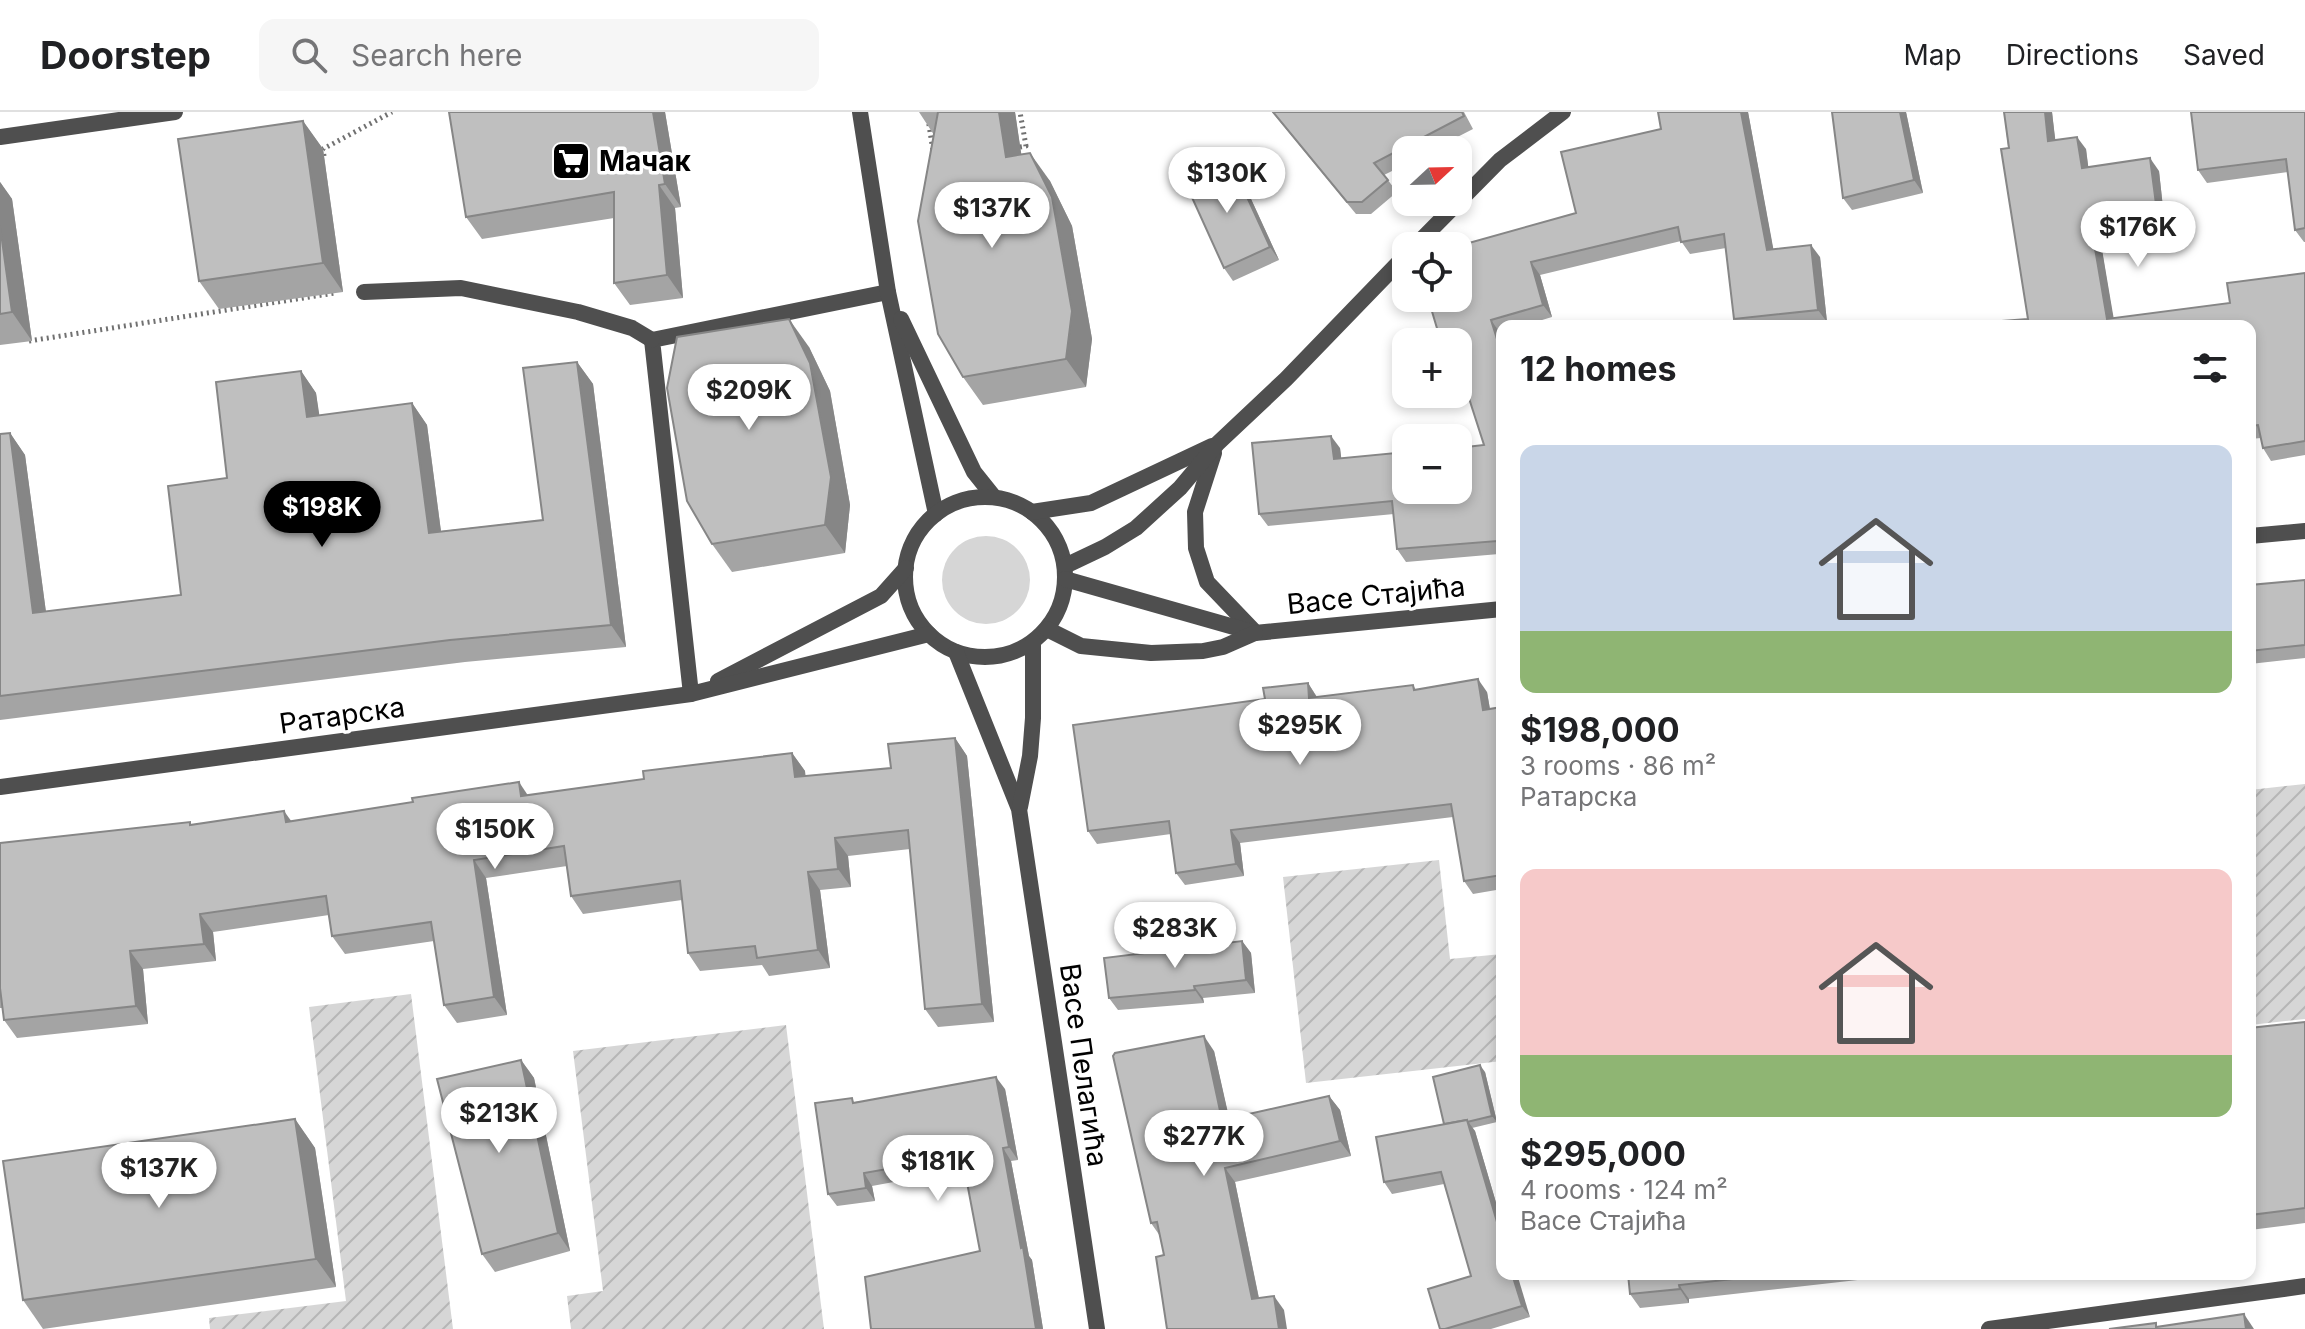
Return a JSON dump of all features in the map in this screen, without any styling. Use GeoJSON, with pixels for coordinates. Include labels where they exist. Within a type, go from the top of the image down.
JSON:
{"type":"FeatureCollection","features":[{"type":"Feature","properties":{"kind":"street"},"geometry":{"type":"LineString","coordinates":[[0,137],[175,112]]}},
{"type":"Feature","properties":{"kind":"street"},"geometry":{"type":"LineString","coordinates":[[860,112],[888,292],[936,514]]}},
{"type":"Feature","properties":{"kind":"street"},"geometry":{"type":"LineString","coordinates":[[1429,232],[1500,160],[1563,112]]}},
{"type":"Feature","properties":{"kind":"street"},"geometry":{"type":"LineString","coordinates":[[1065,572],[1136,528],[1180,488],[1217,444],[1286,379],[1392,269]]}},
{"type":"Feature","properties":{"kind":"street"},"geometry":{"type":"LineString","coordinates":[[364,292],[461,288],[578,312],[632,328],[652,340],[888,292]]}},
{"type":"Feature","properties":{"kind":"street"},"geometry":{"type":"LineString","coordinates":[[888,292],[974,472],[994,497]]}},
{"type":"Feature","properties":{"kind":"street"},"geometry":{"type":"LineString","coordinates":[[652,340],[691,694]]}},
{"type":"Feature","properties":{"kind":"street"},"geometry":{"type":"LineString","coordinates":[[1032,512],[1091,503],[1217,444]]}},
{"type":"Feature","properties":{"kind":"street"},"geometry":{"type":"LineString","coordinates":[[1217,444],[1195,512],[1196,548],[1207,582],[1255,633]]}},
{"type":"Feature","properties":{"kind":"street"},"geometry":{"type":"LineString","coordinates":[[994,497],[1014,502],[1032,512],[1054,535],[1065,572],[1060,606],[1047,629],[1033,642],[996,657],[975,657],[956,652],[929,634],[912,608],[906,588],[906,568],[915,538],[936,514],[963,500],[994,497]]}},
{"type":"Feature","properties":{"kind":"street"},"geometry":{"type":"LineString","coordinates":[[2256,535],[2305,531]]}},
{"type":"Feature","properties":{"kind":"street","name":"Ратарска"},"geometry":{"type":"LineString","coordinates":[[691,694],[881,596],[906,568]]}},
{"type":"Feature","properties":{"kind":"street","name":"Васе Стајића"},"geometry":{"type":"LineString","coordinates":[[1065,572],[1255,633]]}},
{"type":"Feature","properties":{"kind":"street","name":"Васе Стајића"},"geometry":{"type":"LineString","coordinates":[[1047,629],[1081,646],[1151,653],[1203,651],[1223,647],[1255,633],[1496,610]]}},
{"type":"Feature","properties":{"kind":"street","name":"Ратарска"},"geometry":{"type":"LineString","coordinates":[[0,787],[691,694],[929,634]]}},
{"type":"Feature","properties":{"kind":"street","name":"Васе Пелагића"},"geometry":{"type":"LineString","coordinates":[[1019,809],[1030,756],[1033,642]]}},
{"type":"Feature","properties":{"kind":"street","name":"Васе Пелагића"},"geometry":{"type":"LineString","coordinates":[[956,652],[1019,809],[1097,1329]]}},
{"type":"Feature","properties":{"kind":"street"},"geometry":{"type":"LineString","coordinates":[[1989,1329],[2305,1286]]}},
{"type":"Feature","properties":{"kind":"path"},"geometry":{"type":"LineString","coordinates":[[325,165],[323,149],[392,112]]}},
{"type":"Feature","properties":{"kind":"path"},"geometry":{"type":"LineString","coordinates":[[927,112],[934,160]]}},
{"type":"Feature","properties":{"kind":"path"},"geometry":{"type":"LineString","coordinates":[[1011,148],[1026,146],[1020,112]]}},
{"type":"Feature","properties":{"kind":"path"},"geometry":{"type":"LineString","coordinates":[[16,343],[343,292]]}},
{"type":"Feature","properties":{"kind":"shaded area"},"geometry":{"type":"Polygon","coordinates":[[[986,536],[1003,540],[1017,549],[1026,563],[1030,580],[1026,597],[1017,611],[1003,620],[986,624],[969,620],[955,611],[946,597],[942,580],[946,563],[955,549],[969,540],[986,536]]]}},
{"type":"Feature","properties":{"kind":"shaded area"},"geometry":{"type":"Polygon","coordinates":[[[2305,784],[2305,1019],[2256,1024],[2256,789],[2305,784]]]}},
{"type":"Feature","properties":{"kind":"shaded area"},"geometry":{"type":"Polygon","coordinates":[[[1439,860],[1450,959],[1496,955],[1496,1062],[1306,1083],[1283,877],[1439,860]]]}},
{"type":"Feature","properties":{"kind":"shaded area"},"geometry":{"type":"Polygon","coordinates":[[[411,994],[453,1329],[210,1329],[209,1318],[346,1301],[309,1007],[411,994]]]}},
{"type":"Feature","properties":{"kind":"shaded area"},"geometry":{"type":"Polygon","coordinates":[[[786,1025],[824,1329],[571,1329],[567,1296],[603,1291],[573,1051],[786,1025]]]}},
{"type":"Feature","properties":{"kind":"building","name":"Мачак"},"geometry":{"type":"Polygon","coordinates":[[[449,112],[653,112],[665,184],[659,185],[667,275],[614,283],[614,192],[466,217],[449,112]]]}},
{"type":"Feature","properties":{"kind":"building"},"geometry":{"type":"Polygon","coordinates":[[[938,112],[999,112],[1006,157],[1030,153],[1052,197],[1072,311],[1066,359],[963,377],[938,334],[918,221],[938,112]]]}},
{"type":"Feature","properties":{"kind":"building"},"geometry":{"type":"Polygon","coordinates":[[[1273,112],[1462,112],[1464,116],[1426,136],[1392,136],[1392,154],[1374,163],[1388,180],[1362,202],[1347,202],[1273,112]]]}},
{"type":"Feature","properties":{"kind":"building"},"geometry":{"type":"Polygon","coordinates":[[[1658,112],[1741,112],[1767,250],[1811,245],[1818,310],[1734,319],[1724,234],[1681,242],[1678,227],[1531,262],[1543,305],[1491,320],[1496,336],[1496,541],[1397,549],[1392,504],[1472,504],[1472,446],[1484,445],[1472,408],[1472,328],[1437,328],[1432,312],[1472,312],[1472,242],[1576,213],[1561,152],[1661,129],[1658,112]]]}},
{"type":"Feature","properties":{"kind":"building"},"geometry":{"type":"Polygon","coordinates":[[[1832,112],[1900,112],[1914,180],[1843,198],[1832,112]]]}},
{"type":"Feature","properties":{"kind":"building"},"geometry":{"type":"Polygon","coordinates":[[[2004,112],[2045,112],[2048,141],[2077,137],[2082,168],[2150,158],[2156,204],[2089,213],[2107,319],[2230,303],[2227,283],[2305,273],[2305,441],[2263,448],[2256,425],[2256,320],[2015,320],[2028,319],[2001,149],[2009,148],[2004,112]]]}},
{"type":"Feature","properties":{"kind":"building"},"geometry":{"type":"Polygon","coordinates":[[[2191,112],[2305,112],[2305,228],[2295,230],[2286,159],[2198,170],[2191,112]]]}},
{"type":"Feature","properties":{"kind":"building"},"geometry":{"type":"Polygon","coordinates":[[[303,121],[323,263],[199,281],[178,139],[303,121]]]}},
{"type":"Feature","properties":{"kind":"building"},"geometry":{"type":"Polygon","coordinates":[[[1231,162],[1270,247],[1224,268],[1185,182],[1231,162]]]}},
{"type":"Feature","properties":{"kind":"building"},"geometry":{"type":"Polygon","coordinates":[[[0,226],[12,312],[0,314],[0,226]]]}},
{"type":"Feature","properties":{"kind":"building"},"geometry":{"type":"Polygon","coordinates":[[[789,319],[810,363],[831,477],[825,525],[712,544],[687,501],[667,388],[677,337],[789,319]]]}},
{"type":"Feature","properties":{"kind":"building"},"geometry":{"type":"Polygon","coordinates":[[[577,362],[611,625],[450,640],[0,696],[0,434],[10,433],[33,613],[181,595],[168,486],[227,478],[216,382],[301,371],[307,417],[412,403],[429,533],[543,520],[523,368],[577,362]]]}},
{"type":"Feature","properties":{"kind":"building"},"geometry":{"type":"Polygon","coordinates":[[[1331,436],[1334,459],[1392,453],[1392,501],[1259,514],[1252,443],[1331,436]]]}},
{"type":"Feature","properties":{"kind":"building"},"geometry":{"type":"Polygon","coordinates":[[[2305,580],[2305,645],[2256,650],[2256,584],[2305,580]]]}},
{"type":"Feature","properties":{"kind":"building"},"geometry":{"type":"Polygon","coordinates":[[[1478,679],[1483,710],[1496,708],[1496,876],[1464,881],[1451,804],[1231,830],[1236,864],[1176,873],[1169,821],[1088,831],[1073,725],[1265,699],[1263,688],[1308,683],[1309,698],[1413,685],[1414,690],[1478,679]]]}},
{"type":"Feature","properties":{"kind":"building"},"geometry":{"type":"Polygon","coordinates":[[[955,738],[982,1004],[925,1009],[908,830],[835,838],[838,869],[808,872],[818,950],[757,958],[755,946],[688,953],[680,881],[571,896],[564,846],[474,860],[494,997],[444,1005],[431,922],[332,936],[326,896],[200,914],[204,944],[130,951],[136,1006],[4,1020],[0,988],[0,843],[190,822],[190,825],[284,811],[286,822],[519,782],[521,796],[644,779],[643,771],[792,753],[795,777],[891,768],[888,744],[955,738]]]}},
{"type":"Feature","properties":{"kind":"building"},"geometry":{"type":"Polygon","coordinates":[[[1242,941],[1246,980],[1194,986],[1195,990],[1109,998],[1104,958],[1242,941]]]}},
{"type":"Feature","properties":{"kind":"building"},"geometry":{"type":"Polygon","coordinates":[[[2305,1022],[2305,1208],[2256,1214],[2256,1027],[2305,1022]]]}},
{"type":"Feature","properties":{"kind":"building"},"geometry":{"type":"Polygon","coordinates":[[[1204,1036],[1222,1120],[1329,1096],[1340,1141],[1225,1168],[1252,1299],[1274,1296],[1279,1329],[1167,1329],[1156,1257],[1164,1255],[1157,1222],[1151,1223],[1113,1056],[1115,1053],[1204,1036]]]}},
{"type":"Feature","properties":{"kind":"building"},"geometry":{"type":"Polygon","coordinates":[[[521,1060],[558,1233],[482,1254],[437,1079],[521,1060]]]}},
{"type":"Feature","properties":{"kind":"building"},"geometry":{"type":"Polygon","coordinates":[[[1480,1065],[1492,1116],[1444,1124],[1433,1077],[1480,1065]]]}},
{"type":"Feature","properties":{"kind":"building"},"geometry":{"type":"Polygon","coordinates":[[[996,1077],[1009,1147],[1003,1148],[1036,1329],[871,1329],[865,1277],[980,1251],[962,1156],[864,1173],[866,1188],[828,1194],[815,1103],[852,1098],[853,1103],[996,1077]]]}},
{"type":"Feature","properties":{"kind":"building"},"geometry":{"type":"Polygon","coordinates":[[[295,1119],[316,1259],[23,1300],[3,1161],[295,1119]]]}},
{"type":"Feature","properties":{"kind":"building"},"geometry":{"type":"Polygon","coordinates":[[[1467,1120],[1496,1219],[1496,1280],[1514,1280],[1522,1306],[1440,1329],[1428,1289],[1471,1276],[1441,1172],[1384,1182],[1376,1137],[1467,1120]]]}},
{"type":"Feature","properties":{"kind":"building"},"geometry":{"type":"Polygon","coordinates":[[[1629,1280],[1724,1280],[1679,1285],[1680,1289],[1630,1294],[1629,1280]]]}},
{"type":"Feature","properties":{"kind":"building"},"geometry":{"type":"Polygon","coordinates":[[[2244,1314],[2246,1329],[2109,1329],[2156,1323],[2156,1327],[2244,1314]]]}},
{"type":"Feature","properties":{"kind":"place","name":"Мачак"},"geometry":{"type":"Point","coordinates":[571,161]}}]}
